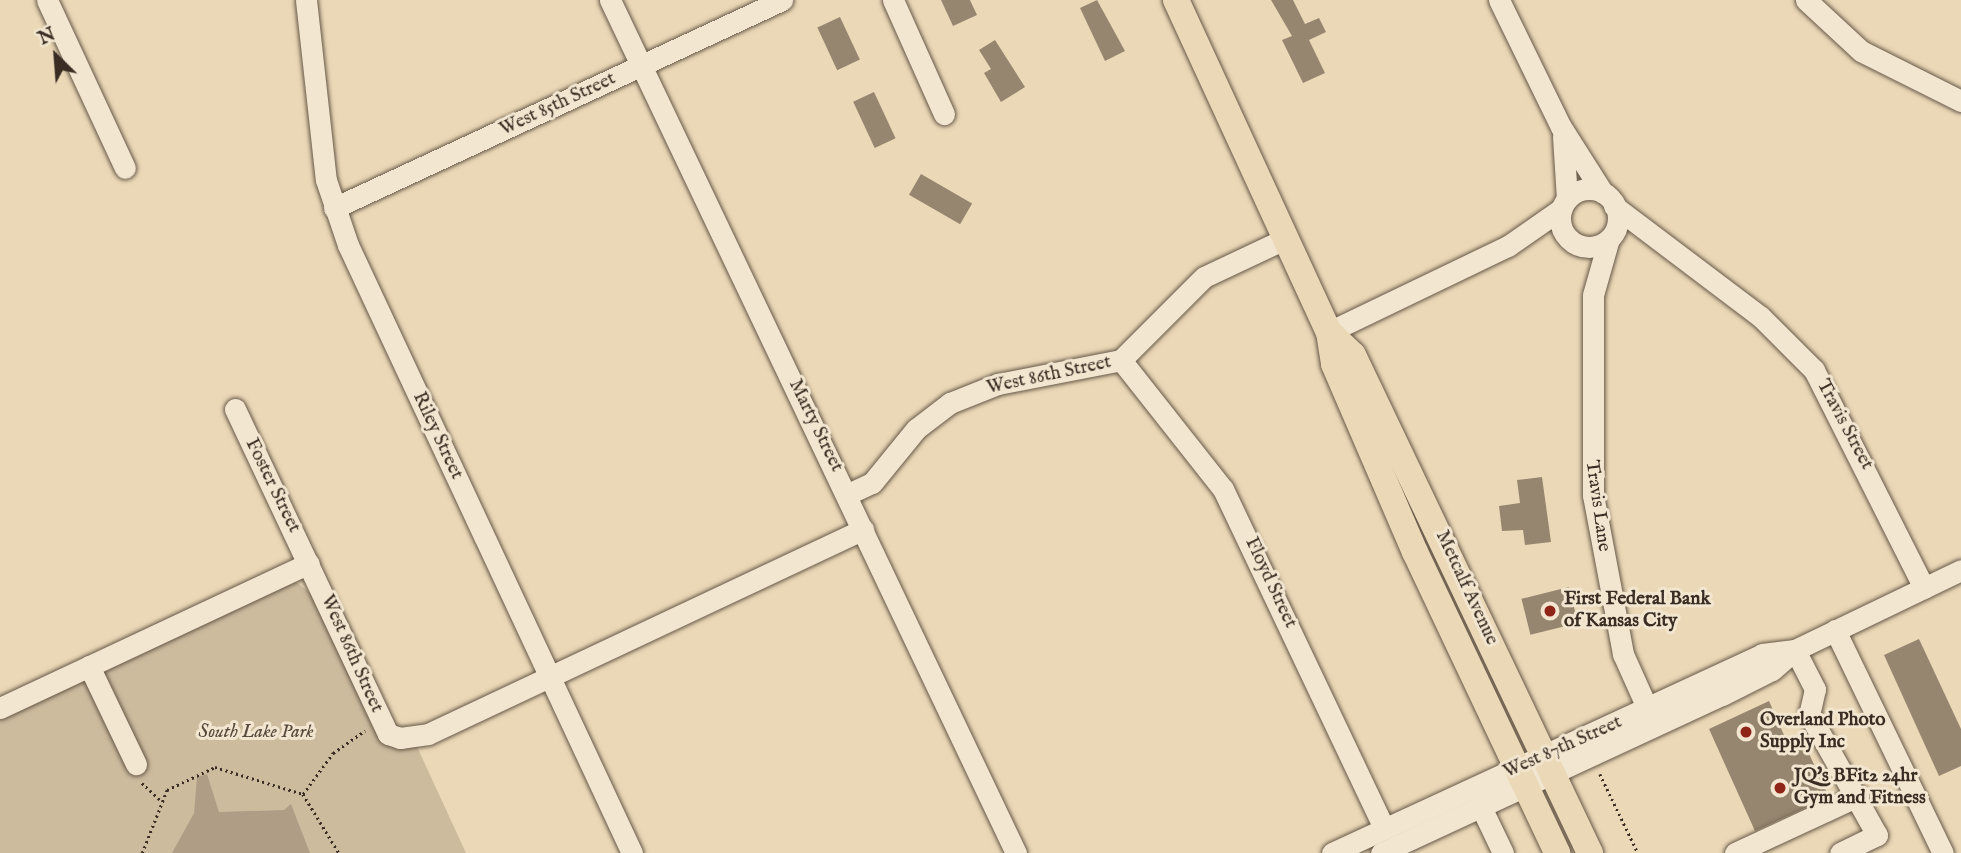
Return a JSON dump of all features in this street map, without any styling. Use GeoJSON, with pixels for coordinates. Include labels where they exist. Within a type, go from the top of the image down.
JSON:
{"type":"FeatureCollection","features":[{"type":"Feature","properties":{"kind":"main road","name":"Metcalf Avenue"},"geometry":{"type":"LineString","coordinates":[[1176,0],[1329,332],[1350,402],[1556,853]]}},
{"type":"Feature","properties":{"kind":"main road","name":"Metcalf Avenue"},"geometry":{"type":"LineString","coordinates":[[1329,332],[1353,355],[1590,853]]}},
{"type":"Feature","properties":{"kind":"street"},"geometry":{"type":"LineString","coordinates":[[47,0],[125,168]]}},
{"type":"Feature","properties":{"kind":"street","name":"Riley Street"},"geometry":{"type":"LineString","coordinates":[[306,0],[334,208],[632,853]]}},
{"type":"Feature","properties":{"kind":"street","name":"Marty Street"},"geometry":{"type":"LineString","coordinates":[[610,0],[848,494],[1016,853]]}},
{"type":"Feature","properties":{"kind":"street","name":"West 85th Street"},"geometry":{"type":"LineString","coordinates":[[334,208],[782,0]]}},
{"type":"Feature","properties":{"kind":"street"},"geometry":{"type":"LineString","coordinates":[[893,0],[944,114]]}},
{"type":"Feature","properties":{"kind":"street","name":"Travis Street"},"geometry":{"type":"LineString","coordinates":[[1499,0],[1561,127],[1609,199],[1657,243],[1761,317],[1814,370],[1924,588]]}},
{"type":"Feature","properties":{"kind":"street"},"geometry":{"type":"LineString","coordinates":[[1806,0],[1861,51],[1961,101]]}},
{"type":"Feature","properties":{"kind":"street","name":"Travis Street"},"geometry":{"type":"LineString","coordinates":[[1561,127],[1570,170],[1564,204]]}},
{"type":"Feature","properties":{"kind":"street"},"geometry":{"type":"LineString","coordinates":[[1329,332],[1508,246],[1586,189],[1609,199],[1610,239],[1590,246],[1570,239],[1508,246]]}},
{"type":"Feature","properties":{"kind":"street"},"geometry":{"type":"LineString","coordinates":[[1564,204],[1570,239]]}},
{"type":"Feature","properties":{"kind":"street","name":"West 86th Street"},"geometry":{"type":"LineString","coordinates":[[848,494],[872,483],[916,429],[950,402],[998,384],[1121,360],[1204,277],[1287,238]]}},
{"type":"Feature","properties":{"kind":"street","name":"Travis Lane"},"geometry":{"type":"LineString","coordinates":[[1570,239],[1593,295]]}},
{"type":"Feature","properties":{"kind":"street","name":"Travis Street"},"geometry":{"type":"LineString","coordinates":[[1610,239],[1657,243]]}},
{"type":"Feature","properties":{"kind":"street","name":"Travis Lane"},"geometry":{"type":"LineString","coordinates":[[1610,239],[1593,295],[1593,495],[1623,654],[1648,710]]}},
{"type":"Feature","properties":{"kind":"street","name":"Floyd Street"},"geometry":{"type":"LineString","coordinates":[[1121,360],[1223,489],[1384,828]]}},
{"type":"Feature","properties":{"kind":"street","name":"Foster Street"},"geometry":{"type":"LineString","coordinates":[[235,409],[309,563]]}},
{"type":"Feature","properties":{"kind":"street","name":"West 86th Street"},"geometry":{"type":"LineString","coordinates":[[309,563],[388,734],[428,734],[863,529]]}},
{"type":"Feature","properties":{"kind":"street"},"geometry":{"type":"LineString","coordinates":[[0,708],[309,563]]}},
{"type":"Feature","properties":{"kind":"street","name":"West 87th Street"},"geometry":{"type":"LineString","coordinates":[[1332,853],[1384,828],[1521,778],[1648,710],[1762,654],[1795,649],[1961,570]]}},
{"type":"Feature","properties":{"kind":"street"},"geometry":{"type":"LineString","coordinates":[[1835,630],[1942,853]]}},
{"type":"Feature","properties":{"kind":"street"},"geometry":{"type":"LineString","coordinates":[[1795,649],[1815,689],[1810,714],[1846,788],[1858,796],[1877,835],[1840,853]]}},
{"type":"Feature","properties":{"kind":"street","name":"West 87th Street"},"geometry":{"type":"LineString","coordinates":[[1549,765],[1591,757],[1772,670],[1795,649]]}},
{"type":"Feature","properties":{"kind":"street"},"geometry":{"type":"LineString","coordinates":[[89,666],[136,764]]}},
{"type":"Feature","properties":{"kind":"street","name":"West 87th Street"},"geometry":{"type":"LineString","coordinates":[[1381,853],[1482,807],[1521,778]]}},
{"type":"Feature","properties":{"kind":"street"},"geometry":{"type":"LineString","coordinates":[[1735,853],[1858,796]]}},
{"type":"Feature","properties":{"kind":"street"},"geometry":{"type":"LineString","coordinates":[[1482,807],[1503,853]]}},
{"type":"Feature","properties":{"kind":"path"},"geometry":{"type":"LineString","coordinates":[[303,794],[333,753],[365,731]]}},
{"type":"Feature","properties":{"kind":"path"},"geometry":{"type":"LineString","coordinates":[[1591,757],[1638,853]]}},
{"type":"Feature","properties":{"kind":"path"},"geometry":{"type":"LineString","coordinates":[[136,764],[137,778],[160,800]]}},
{"type":"Feature","properties":{"kind":"path"},"geometry":{"type":"LineString","coordinates":[[142,853],[158,821],[160,800],[175,782],[215,767],[303,794],[338,853]]}},
{"type":"Feature","properties":{"kind":"green space","name":"South Lake Park"},"geometry":{"type":"Polygon","coordinates":[[[295,581],[334,613],[388,734],[413,738],[466,853],[0,853],[0,720],[295,581]]]}},
{"type":"Feature","properties":{"kind":"shaded area"},"geometry":{"type":"Polygon","coordinates":[[[207,774],[219,812],[284,810],[291,804],[310,853],[172,853],[194,813],[197,777],[207,774]]]}},
{"type":"Feature","properties":{"kind":"building"},"geometry":{"type":"Polygon","coordinates":[[[941,0],[970,0],[977,15],[953,26],[941,0]]]}},
{"type":"Feature","properties":{"kind":"building"},"geometry":{"type":"Polygon","coordinates":[[[1097,0],[1125,51],[1105,61],[1080,8],[1097,0]]]}},
{"type":"Feature","properties":{"kind":"building"},"geometry":{"type":"Polygon","coordinates":[[[1271,0],[1293,0],[1305,24],[1319,18],[1326,32],[1309,40],[1325,73],[1303,83],[1282,40],[1292,36],[1271,0]]]}},
{"type":"Feature","properties":{"kind":"building"},"geometry":{"type":"Polygon","coordinates":[[[840,17],[860,60],[837,70],[817,28],[840,17]]]}},
{"type":"Feature","properties":{"kind":"building"},"geometry":{"type":"Polygon","coordinates":[[[995,40],[1025,87],[1001,102],[984,73],[991,69],[979,50],[995,40]]]}},
{"type":"Feature","properties":{"kind":"building"},"geometry":{"type":"Polygon","coordinates":[[[874,92],[896,138],[875,148],[853,102],[874,92]]]}},
{"type":"Feature","properties":{"kind":"building"},"geometry":{"type":"Polygon","coordinates":[[[921,174],[972,203],[960,224],[909,195],[921,174]]]}},
{"type":"Feature","properties":{"kind":"building"},"geometry":{"type":"Polygon","coordinates":[[[1542,477],[1551,542],[1525,545],[1523,530],[1502,531],[1499,506],[1520,503],[1517,480],[1542,477]]]}},
{"type":"Feature","properties":{"kind":"building","name":"First Federal Bank of Kansas City"},"geometry":{"type":"Polygon","coordinates":[[[1569,587],[1578,623],[1530,635],[1521,599],[1569,587]]]}},
{"type":"Feature","properties":{"kind":"building"},"geometry":{"type":"Polygon","coordinates":[[[1919,639],[1961,729],[1961,766],[1939,776],[1884,655],[1919,639]]]}},
{"type":"Feature","properties":{"kind":"building"},"geometry":{"type":"Polygon","coordinates":[[[1769,701],[1791,751],[1805,745],[1829,797],[1755,831],[1709,729],[1769,701]]]}},
{"type":"Feature","properties":{"kind":"place","name":"First Federal Bank of Kansas City"},"geometry":{"type":"Point","coordinates":[1550,611]}},
{"type":"Feature","properties":{"kind":"place","name":"Overland Photo Supply Inc"},"geometry":{"type":"Point","coordinates":[1746,732]}},
{"type":"Feature","properties":{"kind":"place","name":"JQ's BFit2 24hr Gym and Fitness"},"geometry":{"type":"Point","coordinates":[1780,788]}}]}
